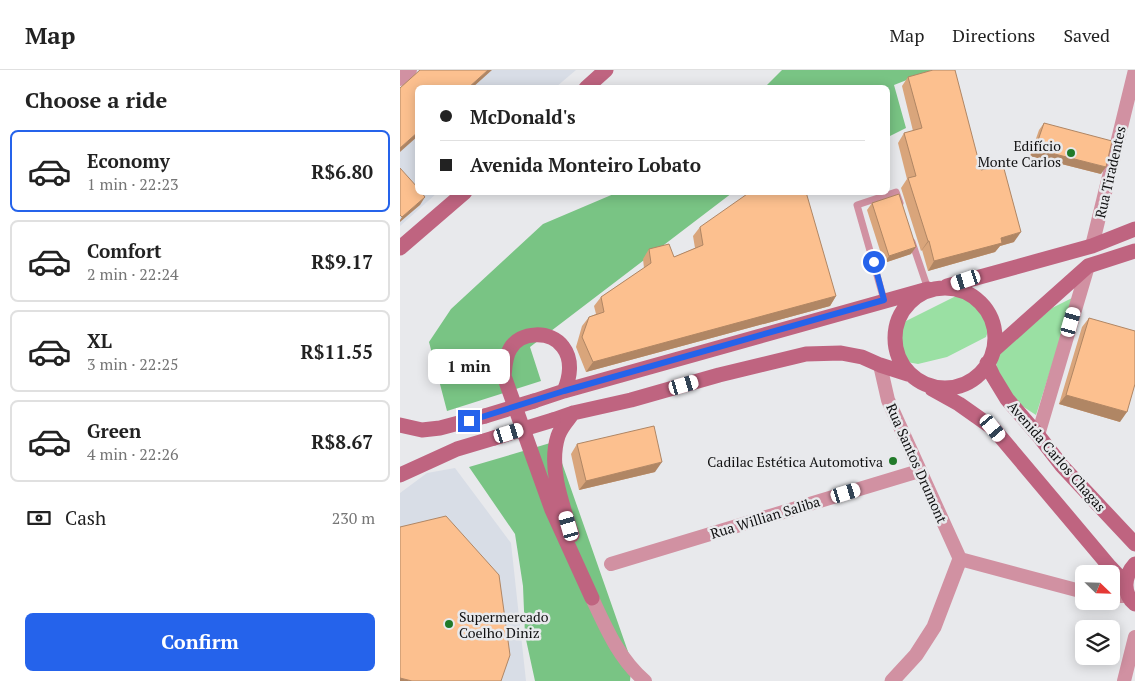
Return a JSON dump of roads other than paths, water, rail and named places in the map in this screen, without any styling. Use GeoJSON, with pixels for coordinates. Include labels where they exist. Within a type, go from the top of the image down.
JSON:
{"type":"FeatureCollection","features":[{"type":"Feature","properties":{"kind":"main road"},"geometry":{"type":"LineString","coordinates":[[589,85],[606,70]]}},
{"type":"Feature","properties":{"kind":"main road"},"geometry":{"type":"LineString","coordinates":[[400,248],[461,195]]}},
{"type":"Feature","properties":{"kind":"main road"},"geometry":{"type":"LineString","coordinates":[[400,425],[422,430],[452,426],[564,391],[884,300],[1092,246],[1135,229]]}},
{"type":"Feature","properties":{"kind":"main road"},"geometry":{"type":"LineString","coordinates":[[991,356],[1088,266],[1135,251]]}},
{"type":"Feature","properties":{"kind":"main road"},"geometry":{"type":"LineString","coordinates":[[908,374],[899,361],[894,345],[894,329],[900,313],[917,295],[934,288],[954,288],[967,292],[978,299],[987,310],[993,322],[995,336],[991,356],[984,370],[966,384],[944,389],[922,384]]}},
{"type":"Feature","properties":{"kind":"main road"},"geometry":{"type":"LineString","coordinates":[[564,391],[569,380],[570,369],[563,346],[551,338],[538,334],[529,335],[518,340],[510,349],[505,363],[504,376],[552,510],[592,598]]}},
{"type":"Feature","properties":{"kind":"main road"},"geometry":{"type":"LineString","coordinates":[[400,475],[457,449],[574,413],[806,354],[841,353],[862,357],[908,374],[922,384],[960,404],[993,428],[1110,567],[1130,594]]}},
{"type":"Feature","properties":{"kind":"main road","name":"Avenida Carlos Chagas"},"geometry":{"type":"LineString","coordinates":[[991,356],[993,376],[1008,399],[1062,466],[1135,544]]}},
{"type":"Feature","properties":{"kind":"main road"},"geometry":{"type":"LineString","coordinates":[[574,413],[562,427],[559,435],[554,452],[555,466],[560,495],[592,598]]}},
{"type":"Feature","properties":{"kind":"main road"},"geometry":{"type":"LineString","coordinates":[[1130,594],[1130,569],[1135,564]]}},
{"type":"Feature","properties":{"kind":"street"},"geometry":{"type":"LineString","coordinates":[[400,78],[410,70]]}},
{"type":"Feature","properties":{"kind":"street","name":"Rua Tiradentes"},"geometry":{"type":"LineString","coordinates":[[1092,246],[1135,70]]}},
{"type":"Feature","properties":{"kind":"street"},"geometry":{"type":"LineString","coordinates":[[1038,435],[1088,266]]}},
{"type":"Feature","properties":{"kind":"street","name":"Rua Santos Drumont"},"geometry":{"type":"LineString","coordinates":[[880,365],[888,400],[960,559]]}},
{"type":"Feature","properties":{"kind":"street","name":"Rua Willian Saliba"},"geometry":{"type":"LineString","coordinates":[[611,564],[919,471]]}},
{"type":"Feature","properties":{"kind":"street"},"geometry":{"type":"LineString","coordinates":[[892,681],[916,655],[934,627],[960,559],[1075,590]]}},
{"type":"Feature","properties":{"kind":"street"},"geometry":{"type":"LineString","coordinates":[[592,598],[604,624],[628,666],[645,681]]}},
{"type":"Feature","properties":{"kind":"street"},"geometry":{"type":"LineString","coordinates":[[1124,681],[1135,637]]}},
{"type":"Feature","properties":{"kind":"lane"},"geometry":{"type":"LineString","coordinates":[[890,194],[896,192],[902,210]]}},
{"type":"Feature","properties":{"kind":"lane"},"geometry":{"type":"LineString","coordinates":[[884,300],[858,205],[887,195]]}},
{"type":"Feature","properties":{"kind":"lane"},"geometry":{"type":"LineString","coordinates":[[911,236],[934,288]]}},
{"type":"Feature","properties":{"kind":"place","name":"Edifício Monte Carlos"},"geometry":{"type":"Point","coordinates":[1071,153]}},
{"type":"Feature","properties":{"kind":"place","name":"Cadilac Estética Automotiva"},"geometry":{"type":"Point","coordinates":[893,461]}},
{"type":"Feature","properties":{"kind":"place","name":"Supermercado Coelho Diniz"},"geometry":{"type":"Point","coordinates":[449,624]}}]}
